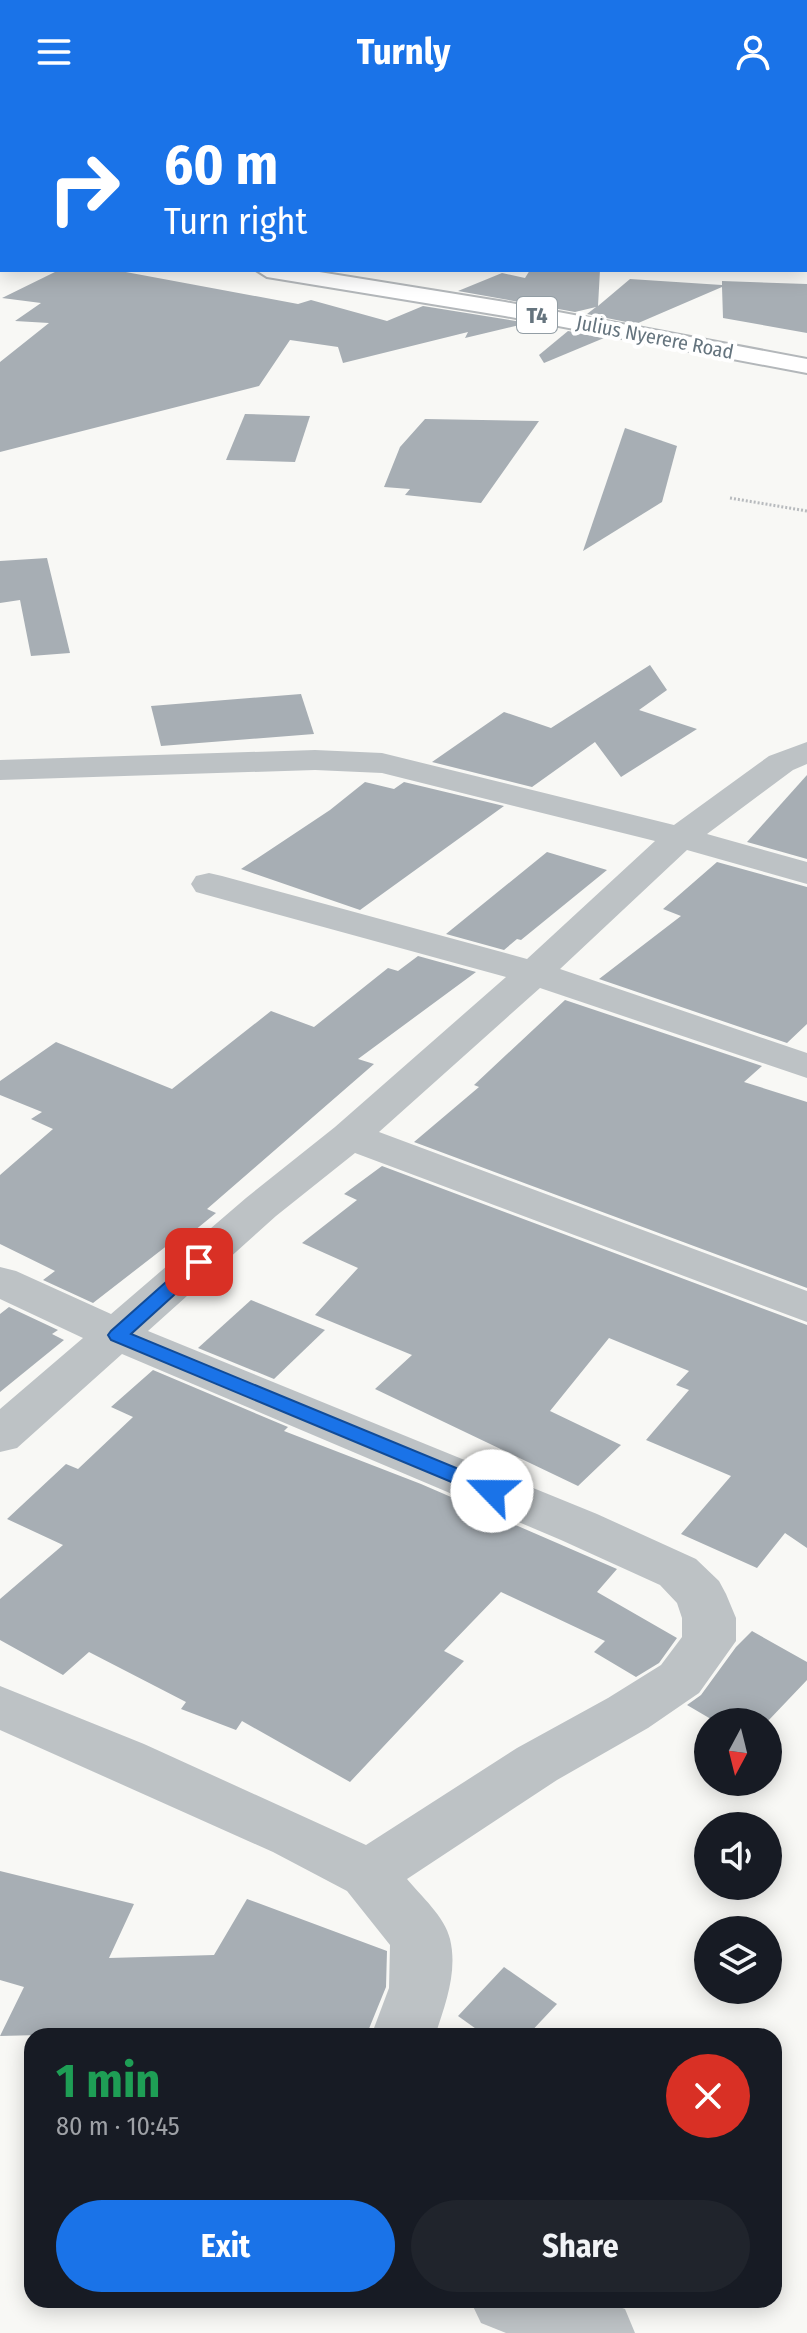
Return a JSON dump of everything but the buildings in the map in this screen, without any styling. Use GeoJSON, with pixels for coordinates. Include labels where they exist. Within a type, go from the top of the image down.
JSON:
{"type":"FeatureCollection","features":[{"type":"Feature","properties":{"kind":"highway","name":"Julius Nyerere Road"},"geometry":{"type":"LineString","coordinates":[[279,272],[490,306],[807,366]]}},
{"type":"Feature","properties":{"kind":"street"},"geometry":{"type":"LineString","coordinates":[[0,1436],[261,1207],[350,1136],[534,973],[680,837],[781,763],[807,752]]}},
{"type":"Feature","properties":{"kind":"street"},"geometry":{"type":"LineString","coordinates":[[0,770],[350,759],[420,771],[680,837],[807,873]]}},
{"type":"Feature","properties":{"kind":"street"},"geometry":{"type":"LineString","coordinates":[[209,884],[534,973],[807,1066]]}},
{"type":"Feature","properties":{"kind":"street"},"geometry":{"type":"LineString","coordinates":[[350,1136],[807,1307]]}},
{"type":"Feature","properties":{"kind":"street"},"geometry":{"type":"LineString","coordinates":[[0,1281],[117,1335],[579,1527],[678,1572],[700,1594],[709,1618],[709,1641],[680,1679],[628,1713],[537,1764],[368,1874]]}},
{"type":"Feature","properties":{"kind":"street"},"geometry":{"type":"LineString","coordinates":[[0,1707],[195,1791],[368,1874],[398,1907],[420,1939],[420,1988],[406,2028]]}},
{"type":"Feature","properties":{"kind":"street"},"geometry":{"type":"LineString","coordinates":[[528,2308],[600,2333]]}},
{"type":"Feature","properties":{"kind":"path"},"geometry":{"type":"LineString","coordinates":[[730,498],[807,511]]}},
{"type":"Feature","properties":{"kind":"route"},"geometry":{"type":"LineString","coordinates":[[199,1262],[117,1335],[492,1491]]}}]}
